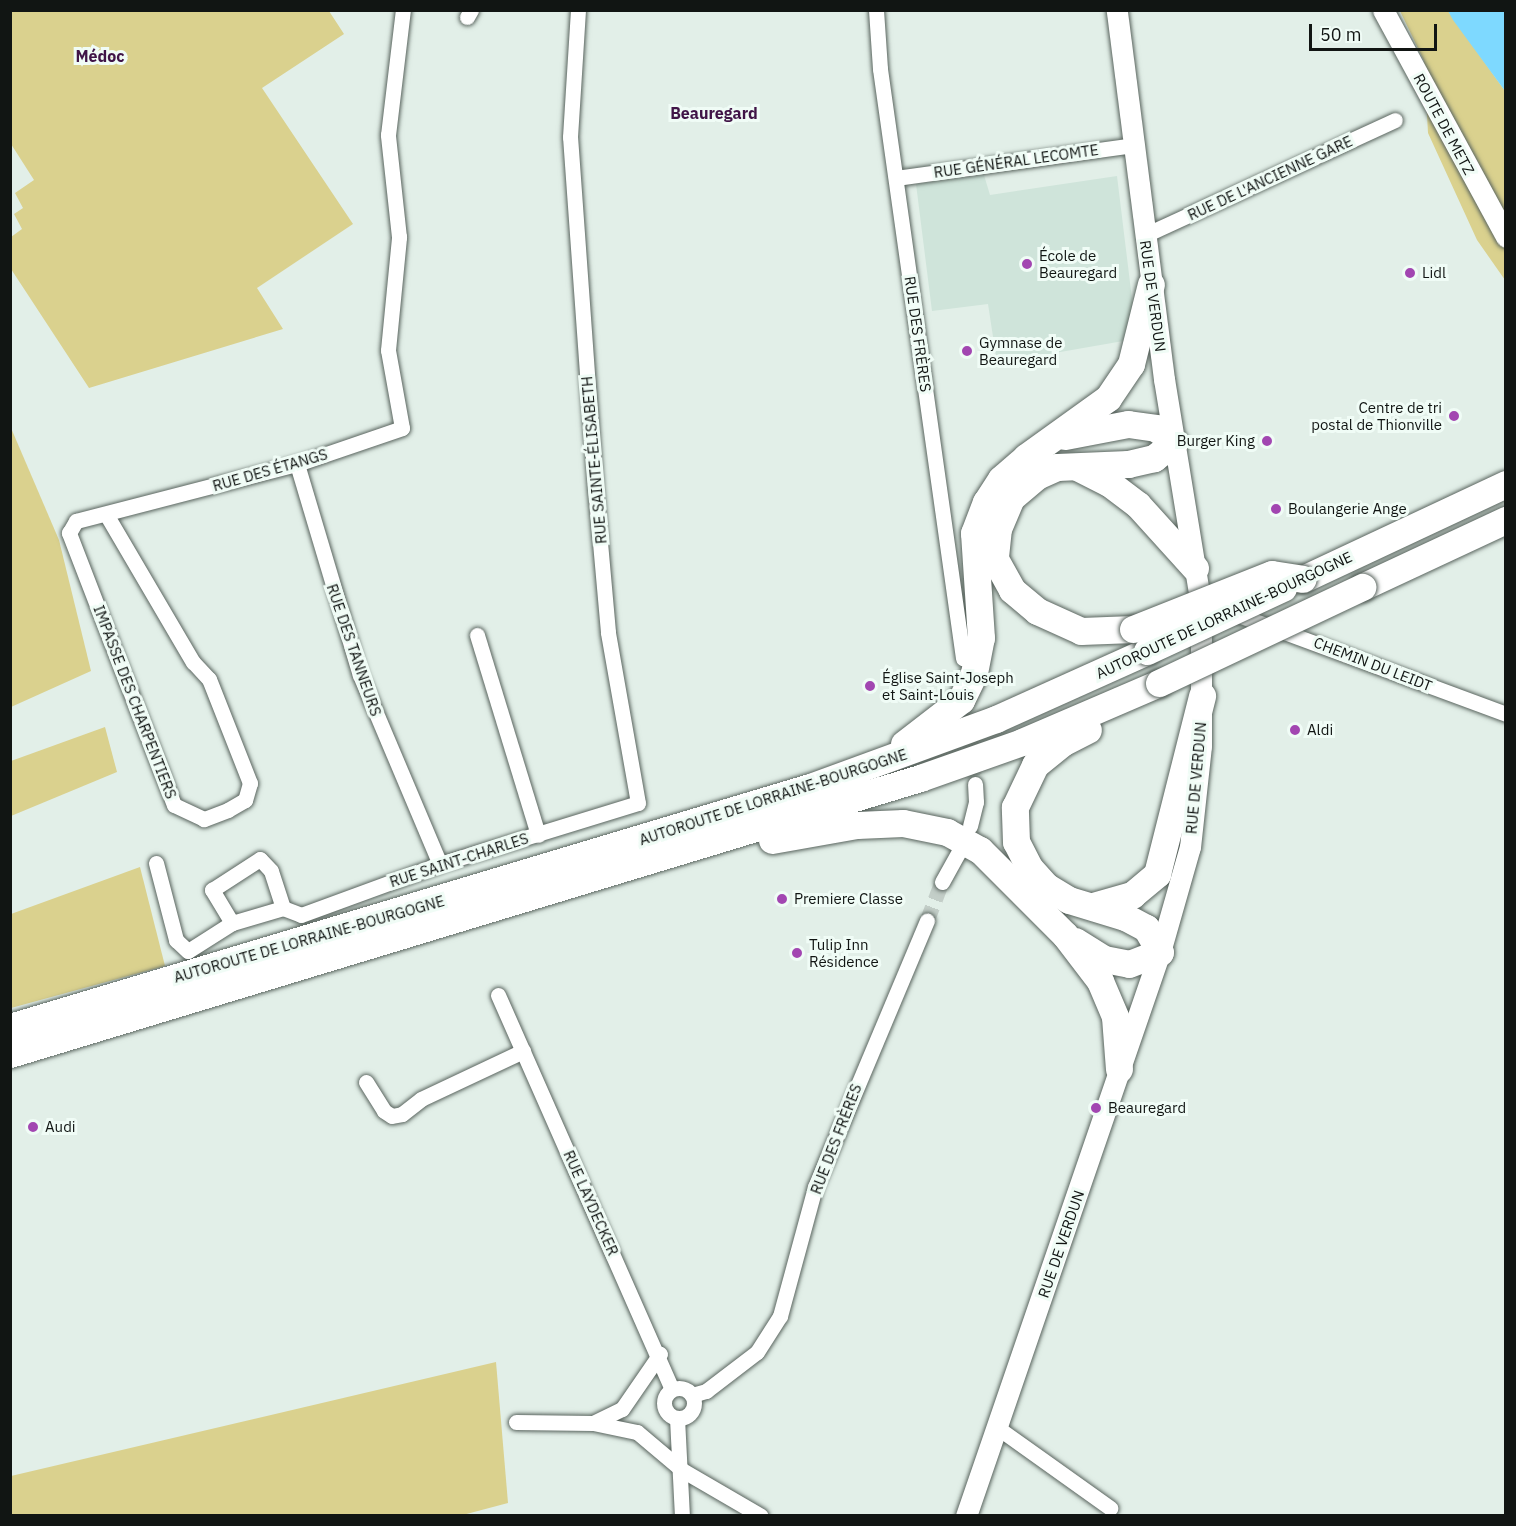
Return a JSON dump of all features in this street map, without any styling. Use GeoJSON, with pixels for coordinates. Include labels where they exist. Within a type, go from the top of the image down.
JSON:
{"type":"FeatureCollection","features":[{"type":"Feature","properties":{"kind":"highway"},"geometry":{"type":"LineString","coordinates":[[890,760],[912,736],[961,700],[974,673],[981,639],[974,533],[986,502],[1001,478],[1059,437],[1108,398],[1131,364],[1151,284]]}},
{"type":"Feature","properties":{"kind":"highway"},"geometry":{"type":"LineString","coordinates":[[1059,437],[1128,424],[1156,428],[1174,442],[1154,458],[1128,464],[1057,467],[1037,476],[1011,498],[998,528],[995,559],[1012,590],[1037,611],[1082,631],[1140,640]]}},
{"type":"Feature","properties":{"kind":"highway"},"geometry":{"type":"LineString","coordinates":[[1074,466],[1108,483],[1138,505],[1195,568]]}},
{"type":"Feature","properties":{"kind":"highway","name":"AUTOROUTE DE LORRAINE-BOURGOGNE"},"geometry":{"type":"LineString","coordinates":[[10,1027],[629,844],[890,760],[996,719],[1140,640],[1272,574],[1303,579],[1506,484]]}},
{"type":"Feature","properties":{"kind":"highway","name":"AUTOROUTE DE LORRAINE-BOURGOGNE"},"geometry":{"type":"LineString","coordinates":[[10,1054],[638,865],[932,774],[1022,742],[1159,683],[1506,520]]}},
{"type":"Feature","properties":{"kind":"highway"},"geometry":{"type":"LineString","coordinates":[[1065,935],[1104,959],[1129,964],[1160,952],[1146,928],[1093,906],[1069,900],[1046,886],[1029,867],[1016,842],[1015,807],[1035,765],[1062,743],[1104,722],[1159,683]]}},
{"type":"Feature","properties":{"kind":"highway"},"geometry":{"type":"LineString","coordinates":[[1093,906],[1132,895],[1157,874],[1202,696]]}},
{"type":"Feature","properties":{"kind":"highway"},"geometry":{"type":"LineString","coordinates":[[638,865],[857,825],[903,823],[948,832],[980,849],[1065,935],[1100,981],[1115,1017],[1119,1069]]}},
{"type":"Feature","properties":{"kind":"main road","name":"RUE DE VERDUN"},"geometry":{"type":"LineString","coordinates":[[966,1515],[998,1428],[1160,952],[1190,847],[1201,746],[1203,629],[1201,605],[1151,284],[1117,10]]}},
{"type":"Feature","properties":{"kind":"main road","name":"ROUTE DE METZ"},"geometry":{"type":"LineString","coordinates":[[1383,10],[1506,237]]}},
{"type":"Feature","properties":{"kind":"street","name":"RUE DES ÉTANGS"},"geometry":{"type":"LineString","coordinates":[[136,506],[297,464],[402,428],[388,350],[399,237],[388,135],[403,10]]}},
{"type":"Feature","properties":{"kind":"street","name":"RUE SAINTE-ÉLISABETH"},"geometry":{"type":"LineString","coordinates":[[538,835],[638,803],[608,632],[593,462],[570,137],[578,10]]}},
{"type":"Feature","properties":{"kind":"street","name":"RUE DES FRÈRES"},"geometry":{"type":"LineString","coordinates":[[876,10],[880,69],[963,658]]}},
{"type":"Feature","properties":{"kind":"street","name":"RUE DE L'ANCIENNE GARE"},"geometry":{"type":"LineString","coordinates":[[1145,235],[1395,120]]}},
{"type":"Feature","properties":{"kind":"street","name":"RUE GÉNÉRAL LECOMTE"},"geometry":{"type":"LineString","coordinates":[[896,178],[1135,145]]}},
{"type":"Feature","properties":{"kind":"street","name":"RUE DES TANNEURS"},"geometry":{"type":"LineString","coordinates":[[297,464],[360,675],[440,864]]}},
{"type":"Feature","properties":{"kind":"street","name":"IMPASSE DES CHARPENTIERS"},"geometry":{"type":"LineString","coordinates":[[106,514],[193,662],[209,679],[250,783],[245,800],[228,810],[204,819],[174,805],[69,533],[76,521],[136,506]]}},
{"type":"Feature","properties":{"kind":"street","name":"CHEMIN DU LEIDT"},"geometry":{"type":"LineString","coordinates":[[1201,605],[1240,614],[1506,714]]}},
{"type":"Feature","properties":{"kind":"street"},"geometry":{"type":"LineString","coordinates":[[1203,629],[1240,614]]}},
{"type":"Feature","properties":{"kind":"street","name":"RUE SAINT-CHARLES"},"geometry":{"type":"LineString","coordinates":[[156,863],[176,939],[188,951],[232,923],[284,908],[301,915],[440,864],[538,835],[477,634]]}},
{"type":"Feature","properties":{"kind":"street"},"geometry":{"type":"LineString","coordinates":[[970,826],[976,802],[975,784]]}},
{"type":"Feature","properties":{"kind":"street"},"geometry":{"type":"LineString","coordinates":[[942,882],[958,853]]}},
{"type":"Feature","properties":{"kind":"street"},"geometry":{"type":"LineString","coordinates":[[232,923],[212,890],[260,859],[271,871],[284,908]]}},
{"type":"Feature","properties":{"kind":"street","name":"RUE DES FRÈRES"},"geometry":{"type":"LineString","coordinates":[[692,1395],[706,1391],[757,1352],[780,1316],[815,1187],[927,921]]}},
{"type":"Feature","properties":{"kind":"street","name":"RUE LAYDECKER"},"geometry":{"type":"LineString","coordinates":[[498,995],[660,1354],[672,1389]]}},
{"type":"Feature","properties":{"kind":"street"},"geometry":{"type":"LineString","coordinates":[[366,1082],[384,1111],[392,1116],[402,1114],[421,1099],[523,1051]]}},
{"type":"Feature","properties":{"kind":"street"},"geometry":{"type":"LineString","coordinates":[[593,1423],[621,1409],[660,1354]]}},
{"type":"Feature","properties":{"kind":"street"},"geometry":{"type":"LineString","coordinates":[[672,1389],[685,1389],[692,1395],[693,1409],[686,1416],[677,1418],[668,1414],[664,1405],[665,1396],[672,1389]]}},
{"type":"Feature","properties":{"kind":"street"},"geometry":{"type":"LineString","coordinates":[[677,1418],[682,1470],[682,1515]]}},
{"type":"Feature","properties":{"kind":"street"},"geometry":{"type":"LineString","coordinates":[[516,1422],[593,1423],[637,1432],[682,1470],[761,1515]]}},
{"type":"Feature","properties":{"kind":"street"},"geometry":{"type":"LineString","coordinates":[[998,1428],[1110,1508]]}},
{"type":"Feature","properties":{"kind":"shaded area"},"geometry":{"type":"Polygon","coordinates":[[[10,11],[329,11],[344,34],[262,88],[353,224],[257,288],[283,329],[89,388],[11,269],[11,237],[22,229],[14,214],[23,208],[15,193],[34,180],[11,144],[10,11]]]}},
{"type":"Feature","properties":{"kind":"shaded area"},"geometry":{"type":"Polygon","coordinates":[[[1400,11],[1448,11],[1505,91],[1505,280],[1477,240],[1428,133],[1424,61],[1400,11]]]}},
{"type":"Feature","properties":{"kind":"shaded area","name":"École de Beauregard"},"geometry":{"type":"Polygon","coordinates":[[[984,175],[990,195],[1117,176],[1133,307],[1129,340],[997,363],[988,304],[932,311],[916,184],[984,175]]]}},
{"type":"Feature","properties":{"kind":"shaded area"},"geometry":{"type":"Polygon","coordinates":[[[11,428],[59,540],[91,671],[11,707],[11,428]]]}},
{"type":"Feature","properties":{"kind":"shaded area"},"geometry":{"type":"Polygon","coordinates":[[[105,727],[117,772],[11,816],[11,761],[105,727]]]}},
{"type":"Feature","properties":{"kind":"shaded area"},"geometry":{"type":"Polygon","coordinates":[[[140,867],[165,966],[11,1008],[11,914],[140,867]]]}},
{"type":"Feature","properties":{"kind":"shaded area"},"geometry":{"type":"Polygon","coordinates":[[[496,1362],[508,1503],[459,1516],[11,1515],[11,1476],[496,1362]]]}},
{"type":"Feature","properties":{"kind":"water"},"geometry":{"type":"Polygon","coordinates":[[[1448,11],[1505,11],[1505,91],[1453,20],[1448,11]]]}},
{"type":"Feature","properties":{"kind":"tunnel"},"geometry":{"type":"LineString","coordinates":[[966,691],[975,784]]}},
{"type":"Feature","properties":{"kind":"tunnel"},"geometry":{"type":"LineString","coordinates":[[927,921],[942,882]]}},
{"type":"Feature","properties":{"kind":"place","name":"École de Beauregard"},"geometry":{"type":"Point","coordinates":[1027,264]}},
{"type":"Feature","properties":{"kind":"place","name":"Lidl"},"geometry":{"type":"Point","coordinates":[1410,273]}},
{"type":"Feature","properties":{"kind":"place","name":"Gymnase de Beauregard"},"geometry":{"type":"Point","coordinates":[967,351]}},
{"type":"Feature","properties":{"kind":"place","name":"Centre de tri postal de Thionville"},"geometry":{"type":"Point","coordinates":[1454,416]}},
{"type":"Feature","properties":{"kind":"place","name":"Burger King"},"geometry":{"type":"Point","coordinates":[1267,441]}},
{"type":"Feature","properties":{"kind":"place","name":"Boulangerie Ange"},"geometry":{"type":"Point","coordinates":[1276,509]}},
{"type":"Feature","properties":{"kind":"place","name":"Église Saint-Joseph et Saint-Louis"},"geometry":{"type":"Point","coordinates":[870,686]}},
{"type":"Feature","properties":{"kind":"place","name":"Aldi"},"geometry":{"type":"Point","coordinates":[1295,730]}},
{"type":"Feature","properties":{"kind":"place","name":"Premiere Classe"},"geometry":{"type":"Point","coordinates":[782,899]}},
{"type":"Feature","properties":{"kind":"place","name":"Tulip Inn Résidence"},"geometry":{"type":"Point","coordinates":[797,953]}},
{"type":"Feature","properties":{"kind":"place","name":"Beauregard"},"geometry":{"type":"Point","coordinates":[1096,1108]}},
{"type":"Feature","properties":{"kind":"place","name":"Audi"},"geometry":{"type":"Point","coordinates":[33,1127]}},
{"type":"Feature","properties":{"kind":"district","name":"Médoc"},"geometry":{"type":"Point","coordinates":[100,56]}},
{"type":"Feature","properties":{"kind":"district","name":"Beauregard"},"geometry":{"type":"Point","coordinates":[714,113]}}]}
